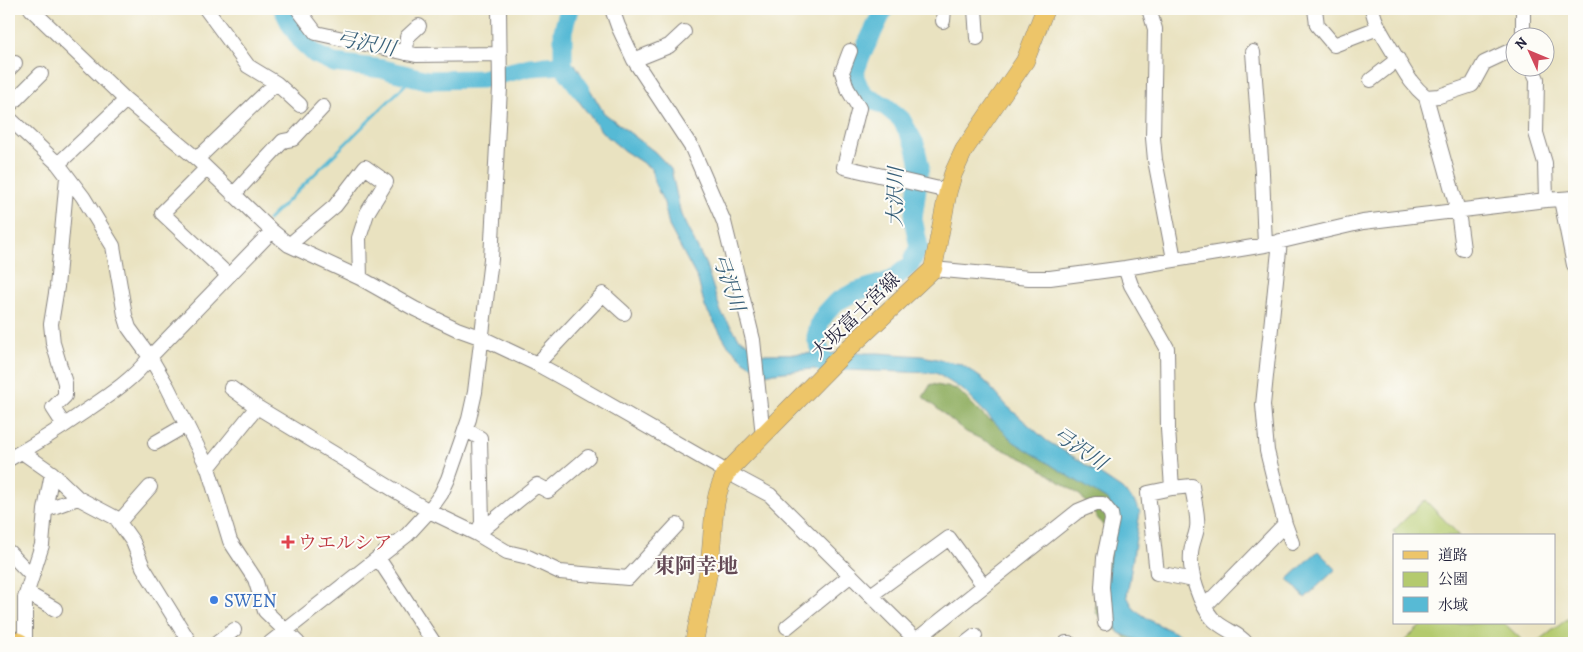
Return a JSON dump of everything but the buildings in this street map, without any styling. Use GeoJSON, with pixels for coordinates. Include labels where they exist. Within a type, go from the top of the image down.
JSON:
{"type":"FeatureCollection","features":[{"type":"Feature","properties":{"kind":"highway"},"geometry":{"type":"LineString","coordinates":[[9,640],[19,643]]}},
{"type":"Feature","properties":{"kind":"main road"},"geometry":{"type":"LineString","coordinates":[[933,270],[953,174],[964,150],[1025,61],[1045,9]]}},
{"type":"Feature","properties":{"kind":"main road","name":"大坂富士宮線"},"geometry":{"type":"LineString","coordinates":[[694,643],[710,560],[720,484],[727,472],[848,349],[933,270]]}},
{"type":"Feature","properties":{"kind":"street"},"geometry":{"type":"LineString","coordinates":[[31,9],[126,100],[202,164],[233,195],[289,245],[360,278],[415,309],[457,329],[482,338],[568,380],[770,495],[918,642],[984,586],[1078,511],[1095,504],[1103,504],[1111,514],[1112,520],[1104,558],[1102,586],[1106,623]]}},
{"type":"Feature","properties":{"kind":"street"},"geometry":{"type":"LineString","coordinates":[[206,9],[248,66],[276,83],[300,105]]}},
{"type":"Feature","properties":{"kind":"street"},"geometry":{"type":"LineString","coordinates":[[298,9],[316,33],[416,55],[500,57]]}},
{"type":"Feature","properties":{"kind":"street"},"geometry":{"type":"LineString","coordinates":[[270,643],[407,535],[429,511],[441,494],[448,479],[466,429],[475,392],[492,258],[500,88],[499,9]]}},
{"type":"Feature","properties":{"kind":"street"},"geometry":{"type":"LineString","coordinates":[[974,9],[977,38]]}},
{"type":"Feature","properties":{"kind":"street"},"geometry":{"type":"LineString","coordinates":[[1149,9],[1155,29],[1153,138],[1155,160],[1174,259]]}},
{"type":"Feature","properties":{"kind":"street"},"geometry":{"type":"LineString","coordinates":[[1315,9],[1318,25],[1334,46],[1378,28]]}},
{"type":"Feature","properties":{"kind":"street"},"geometry":{"type":"LineString","coordinates":[[1372,9],[1378,28],[1408,78],[1426,97],[1458,211],[1463,249]]}},
{"type":"Feature","properties":{"kind":"street"},"geometry":{"type":"LineString","coordinates":[[1523,9],[1523,28]]}},
{"type":"Feature","properties":{"kind":"street"},"geometry":{"type":"LineString","coordinates":[[615,10],[634,60],[692,148],[724,222],[753,340],[763,436]]}},
{"type":"Feature","properties":{"kind":"street"},"geometry":{"type":"LineString","coordinates":[[406,53],[407,37],[419,26]]}},
{"type":"Feature","properties":{"kind":"street"},"geometry":{"type":"LineString","coordinates":[[634,60],[669,46],[684,32]]}},
{"type":"Feature","properties":{"kind":"street"},"geometry":{"type":"LineString","coordinates":[[850,51],[842,72],[847,88],[859,108],[844,167],[948,191]]}},
{"type":"Feature","properties":{"kind":"street"},"geometry":{"type":"LineString","coordinates":[[1253,52],[1265,245]]}},
{"type":"Feature","properties":{"kind":"street"},"geometry":{"type":"LineString","coordinates":[[1426,97],[1439,96],[1472,85],[1484,63],[1506,53]]}},
{"type":"Feature","properties":{"kind":"street"},"geometry":{"type":"LineString","coordinates":[[1371,80],[1398,59]]}},
{"type":"Feature","properties":{"kind":"street"},"geometry":{"type":"LineString","coordinates":[[9,106],[41,74]]}},
{"type":"Feature","properties":{"kind":"street"},"geometry":{"type":"LineString","coordinates":[[1537,78],[1536,133],[1545,163],[1546,200]]}},
{"type":"Feature","properties":{"kind":"street"},"geometry":{"type":"LineString","coordinates":[[228,275],[162,213],[202,164],[276,83]]}},
{"type":"Feature","properties":{"kind":"street"},"geometry":{"type":"LineString","coordinates":[[58,164],[126,100]]}},
{"type":"Feature","properties":{"kind":"street"},"geometry":{"type":"LineString","coordinates":[[233,195],[283,140],[293,139],[323,107]]}},
{"type":"Feature","properties":{"kind":"street"},"geometry":{"type":"LineString","coordinates":[[9,118],[58,164],[83,197],[113,246],[127,322],[167,386],[208,468],[230,541],[255,579],[265,611],[298,643]]}},
{"type":"Feature","properties":{"kind":"street"},"geometry":{"type":"LineString","coordinates":[[289,245],[335,206],[365,167],[386,182],[367,213],[360,238],[360,278]]}},
{"type":"Feature","properties":{"kind":"street"},"geometry":{"type":"LineString","coordinates":[[64,425],[53,408],[65,396],[65,383],[53,343],[52,324],[67,177]]}},
{"type":"Feature","properties":{"kind":"street"},"geometry":{"type":"LineString","coordinates":[[933,270],[1050,278],[1265,245],[1363,222],[1568,199],[1574,265]]}},
{"type":"Feature","properties":{"kind":"street"},"geometry":{"type":"LineString","coordinates":[[9,459],[117,390],[141,369],[150,357],[272,231]]}},
{"type":"Feature","properties":{"kind":"street"},"geometry":{"type":"LineString","coordinates":[[1280,242],[1263,406],[1267,451],[1285,524],[1292,543]]}},
{"type":"Feature","properties":{"kind":"street"},"geometry":{"type":"LineString","coordinates":[[1125,268],[1131,285],[1167,348],[1168,428],[1172,488]]}},
{"type":"Feature","properties":{"kind":"street"},"geometry":{"type":"LineString","coordinates":[[537,364],[603,294],[624,313]]}},
{"type":"Feature","properties":{"kind":"street"},"geometry":{"type":"LineString","coordinates":[[232,388],[257,408],[429,511],[477,534],[507,552],[528,557],[560,572],[628,578],[677,526]]}},
{"type":"Feature","properties":{"kind":"street"},"geometry":{"type":"LineString","coordinates":[[208,468],[257,408]]}},
{"type":"Feature","properties":{"kind":"street"},"geometry":{"type":"LineString","coordinates":[[155,443],[186,424]]}},
{"type":"Feature","properties":{"kind":"street"},"geometry":{"type":"LineString","coordinates":[[466,429],[480,438],[482,523],[477,534]]}},
{"type":"Feature","properties":{"kind":"street"},"geometry":{"type":"LineString","coordinates":[[22,452],[52,473],[78,498],[116,518],[133,542],[143,567],[190,643]]}},
{"type":"Feature","properties":{"kind":"street"},"geometry":{"type":"LineString","coordinates":[[477,534],[537,486],[548,491],[588,457]]}},
{"type":"Feature","properties":{"kind":"street"},"geometry":{"type":"LineString","coordinates":[[25,643],[25,598],[42,545],[45,510],[52,473]]}},
{"type":"Feature","properties":{"kind":"street"},"geometry":{"type":"LineString","coordinates":[[1194,580],[1157,573],[1148,493],[1192,486],[1198,526],[1190,554],[1194,580],[1202,602],[1212,619],[1228,631],[1243,638],[1246,643]]}},
{"type":"Feature","properties":{"kind":"street"},"geometry":{"type":"LineString","coordinates":[[119,522],[150,487]]}},
{"type":"Feature","properties":{"kind":"street"},"geometry":{"type":"LineString","coordinates":[[45,510],[78,498]]}},
{"type":"Feature","properties":{"kind":"street"},"geometry":{"type":"LineString","coordinates":[[1205,606],[1285,524]]}},
{"type":"Feature","properties":{"kind":"street"},"geometry":{"type":"LineString","coordinates":[[871,595],[949,538],[984,586]]}},
{"type":"Feature","properties":{"kind":"street"},"geometry":{"type":"LineString","coordinates":[[9,552],[32,576]]}},
{"type":"Feature","properties":{"kind":"street"},"geometry":{"type":"LineString","coordinates":[[378,558],[434,643]]}},
{"type":"Feature","properties":{"kind":"street"},"geometry":{"type":"LineString","coordinates":[[787,627],[851,574]]}},
{"type":"Feature","properties":{"kind":"street"},"geometry":{"type":"LineString","coordinates":[[27,593],[55,609]]}},
{"type":"Feature","properties":{"kind":"street"},"geometry":{"type":"LineString","coordinates":[[217,643],[234,630]]}},
{"type":"Feature","properties":{"kind":"green space"},"geometry":{"type":"Polygon","coordinates":[[[931,384],[957,389],[985,417],[1120,496],[1120,599],[1175,643],[1132,643],[1096,613],[1095,581],[1105,528],[1081,496],[1032,463],[966,432],[923,397],[931,384]]]}},
{"type":"Feature","properties":{"kind":"green space"},"geometry":{"type":"Polygon","coordinates":[[[1425,500],[1458,534],[1395,534],[1393,531],[1425,500]]]}},
{"type":"Feature","properties":{"kind":"green space"},"geometry":{"type":"Polygon","coordinates":[[[1574,614],[1574,643],[1536,643],[1574,614]]]}},
{"type":"Feature","properties":{"kind":"green space"},"geometry":{"type":"Polygon","coordinates":[[[1423,624],[1505,624],[1525,643],[1402,643],[1423,624]]]}},
{"type":"Feature","properties":{"kind":"water"},"geometry":{"type":"Polygon","coordinates":[[[575,64],[604,113],[655,152],[671,169],[681,215],[706,265],[721,312],[739,338],[763,354],[877,353],[922,356],[961,364],[984,380],[1007,406],[1047,441],[1122,489],[1134,501],[1140,512],[1127,596],[1134,609],[1153,622],[1197,643],[1145,643],[1119,633],[1103,603],[1111,548],[1109,501],[1014,442],[963,390],[936,373],[812,369],[765,374],[744,361],[727,344],[705,307],[698,280],[669,226],[664,203],[654,182],[652,169],[623,150],[602,132],[559,75],[575,64]]]}},
{"type":"Feature","properties":{"kind":"water"},"geometry":{"type":"Polygon","coordinates":[[[1318,551],[1336,569],[1305,598],[1288,579],[1318,551]]]}},
{"type":"Feature","properties":{"kind":"waterway","name":"弓沢川"},"geometry":{"type":"LineString","coordinates":[[283,9],[302,42],[315,54],[334,63],[383,69],[427,80],[482,79],[530,67],[563,65],[581,90]]}},
{"type":"Feature","properties":{"kind":"waterway"},"geometry":{"type":"LineString","coordinates":[[563,65],[563,31],[569,9]]}},
{"type":"Feature","properties":{"kind":"waterway","name":"大沢川"},"geometry":{"type":"LineString","coordinates":[[824,364],[816,337],[820,322],[826,313],[836,302],[855,292],[892,280],[910,265],[919,247],[913,219],[920,166],[915,144],[901,119],[884,105],[868,98],[860,89],[854,75],[884,9]]}},
{"type":"Feature","properties":{"kind":"waterway"},"geometry":{"type":"LineString","coordinates":[[268,220],[413,77]]}},
{"type":"Feature","properties":{"kind":"place","name":"ウエルシア"},"geometry":{"type":"Point","coordinates":[288,542]}},
{"type":"Feature","properties":{"kind":"place","name":"SWEN"},"geometry":{"type":"Point","coordinates":[214,600]}},
{"type":"Feature","properties":{"kind":"district","name":"東阿幸地"},"geometry":{"type":"Point","coordinates":[696,566]}}]}
